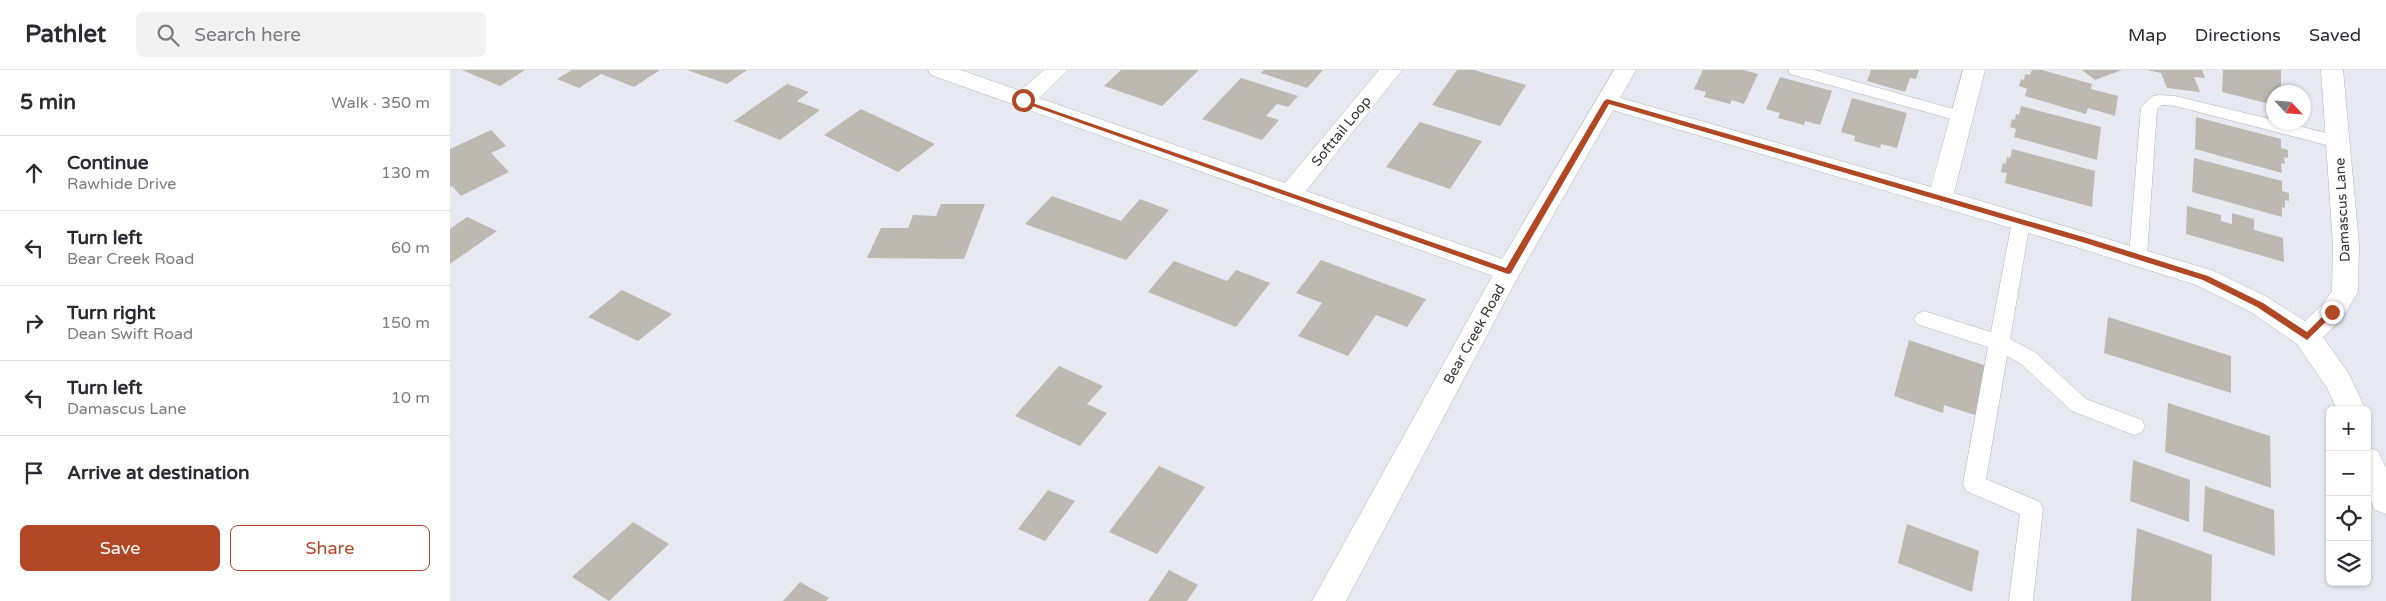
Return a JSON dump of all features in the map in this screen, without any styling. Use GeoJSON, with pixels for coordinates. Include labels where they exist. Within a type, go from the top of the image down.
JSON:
{"type":"FeatureCollection","features":[{"type":"Feature","properties":{"kind":"street"},"geometry":{"type":"LineString","coordinates":[[938,70],[1508,271]]}},
{"type":"Feature","properties":{"kind":"street"},"geometry":{"type":"LineString","coordinates":[[1023,100],[1057,70]]}},
{"type":"Feature","properties":{"kind":"street","name":"Softtail Loop"},"geometry":{"type":"LineString","coordinates":[[1291,193],[1391,70]]}},
{"type":"Feature","properties":{"kind":"street","name":"Bear Creek Road"},"geometry":{"type":"LineString","coordinates":[[1329,601],[1508,271],[1625,70]]}},
{"type":"Feature","properties":{"kind":"street"},"geometry":{"type":"LineString","coordinates":[[1940,199],[1974,70]]}},
{"type":"Feature","properties":{"kind":"street","name":"Damascus Lane"},"geometry":{"type":"LineString","coordinates":[[2307,336],[2332,312],[2345,292],[2346,245],[2332,70]]}},
{"type":"Feature","properties":{"kind":"street"},"geometry":{"type":"LineString","coordinates":[[1607,101],[2138,256],[2205,278],[2260,305],[2307,336],[2338,382],[2350,406]]}},
{"type":"Feature","properties":{"kind":"street"},"geometry":{"type":"LineString","coordinates":[[2371,468],[2386,500]]}},
{"type":"Feature","properties":{"kind":"lane"},"geometry":{"type":"LineString","coordinates":[[1796,70],[1816,72],[1962,117]]}},
{"type":"Feature","properties":{"kind":"lane"},"geometry":{"type":"LineString","coordinates":[[2138,256],[2149,107],[2159,100],[2175,100],[2338,142]]}},
{"type":"Feature","properties":{"kind":"lane"},"geometry":{"type":"LineString","coordinates":[[2020,222],[1974,484],[2032,508],[2021,601]]}},
{"type":"Feature","properties":{"kind":"lane"},"geometry":{"type":"LineString","coordinates":[[1924,319],[2000,342],[2028,358],[2079,405],[2134,426]]}},
{"type":"Feature","properties":{"kind":"building"},"geometry":{"type":"Polygon","coordinates":[[[462,70],[525,70],[500,86],[462,70]]]}},
{"type":"Feature","properties":{"kind":"building"},"geometry":{"type":"Polygon","coordinates":[[[572,70],[660,70],[634,87],[601,74],[579,88],[557,79],[572,70]]]}},
{"type":"Feature","properties":{"kind":"building"},"geometry":{"type":"Polygon","coordinates":[[[687,70],[747,70],[727,84],[687,70]]]}},
{"type":"Feature","properties":{"kind":"building"},"geometry":{"type":"Polygon","coordinates":[[[1121,70],[1199,70],[1162,106],[1104,86],[1121,70]]]}},
{"type":"Feature","properties":{"kind":"building"},"geometry":{"type":"Polygon","coordinates":[[[1264,70],[1323,70],[1307,88],[1261,73],[1264,70]]]}},
{"type":"Feature","properties":{"kind":"building"},"geometry":{"type":"Polygon","coordinates":[[[1457,70],[1474,70],[1526,85],[1500,126],[1432,105],[1457,70]]]}},
{"type":"Feature","properties":{"kind":"building"},"geometry":{"type":"Polygon","coordinates":[[[1703,70],[1744,70],[1758,74],[1744,104],[1732,100],[1730,104],[1704,97],[1706,92],[1694,89],[1703,70]]]}},
{"type":"Feature","properties":{"kind":"building"},"geometry":{"type":"Polygon","coordinates":[[[1871,70],[1919,70],[1916,79],[1910,78],[1905,92],[1867,81],[1871,70]]]}},
{"type":"Feature","properties":{"kind":"building"},"geometry":{"type":"Polygon","coordinates":[[[2032,70],[2042,70],[2092,84],[2091,89],[2118,96],[2115,116],[2088,108],[2086,114],[2025,96],[2027,89],[2019,86],[2021,79],[2024,80],[2025,74],[2030,75],[2032,70]]]}},
{"type":"Feature","properties":{"kind":"building"},"geometry":{"type":"Polygon","coordinates":[[[2082,70],[2122,70],[2095,80],[2082,70]]]}},
{"type":"Feature","properties":{"kind":"building"},"geometry":{"type":"Polygon","coordinates":[[[2147,70],[2202,70],[2205,78],[2194,77],[2200,92],[2167,88],[2161,73],[2147,70]]]}},
{"type":"Feature","properties":{"kind":"building"},"geometry":{"type":"Polygon","coordinates":[[[2223,70],[2281,70],[2281,85],[2266,85],[2266,103],[2222,92],[2223,70]]]}},
{"type":"Feature","properties":{"kind":"building"},"geometry":{"type":"Polygon","coordinates":[[[1780,77],[1832,91],[1820,125],[1805,121],[1804,125],[1778,118],[1780,113],[1766,109],[1780,77]]]}},
{"type":"Feature","properties":{"kind":"building"},"geometry":{"type":"Polygon","coordinates":[[[1241,78],[1298,96],[1288,107],[1277,104],[1266,116],[1279,120],[1262,140],[1202,119],[1241,78]]]}},
{"type":"Feature","properties":{"kind":"building"},"geometry":{"type":"Polygon","coordinates":[[[787,84],[809,92],[797,101],[820,110],[780,140],[734,121],[787,84]]]}},
{"type":"Feature","properties":{"kind":"building"},"geometry":{"type":"Polygon","coordinates":[[[1852,98],[1907,113],[1897,148],[1881,144],[1880,148],[1854,141],[1855,136],[1841,132],[1852,98]]]}},
{"type":"Feature","properties":{"kind":"building"},"geometry":{"type":"Polygon","coordinates":[[[2021,106],[2101,127],[2097,160],[2014,137],[2016,129],[2010,127],[2012,119],[2015,120],[2016,114],[2019,115],[2021,106]]]}},
{"type":"Feature","properties":{"kind":"building"},"geometry":{"type":"Polygon","coordinates":[[[861,109],[935,144],[898,172],[824,135],[861,109]]]}},
{"type":"Feature","properties":{"kind":"building"},"geometry":{"type":"Polygon","coordinates":[[[2196,117],[2281,139],[2281,148],[2288,150],[2288,158],[2284,157],[2285,164],[2281,163],[2282,173],[2195,149],[2196,117]]]}},
{"type":"Feature","properties":{"kind":"building"},"geometry":{"type":"Polygon","coordinates":[[[1420,122],[1482,141],[1450,189],[1386,167],[1420,122]]]}},
{"type":"Feature","properties":{"kind":"building"},"geometry":{"type":"Polygon","coordinates":[[[491,130],[506,146],[491,153],[509,172],[461,196],[452,186],[450,187],[450,149],[491,130]]]}},
{"type":"Feature","properties":{"kind":"building"},"geometry":{"type":"Polygon","coordinates":[[[2012,149],[2095,171],[2092,207],[2005,183],[2007,173],[2001,172],[2003,163],[2006,164],[2007,157],[2010,158],[2012,149]]]}},
{"type":"Feature","properties":{"kind":"building"},"geometry":{"type":"Polygon","coordinates":[[[2194,158],[2282,181],[2282,191],[2289,193],[2289,201],[2285,200],[2285,208],[2282,207],[2282,217],[2192,192],[2194,158]]]}},
{"type":"Feature","properties":{"kind":"building"},"geometry":{"type":"Polygon","coordinates":[[[1052,196],[1121,221],[1140,199],[1169,210],[1126,260],[1025,224],[1052,196]]]}},
{"type":"Feature","properties":{"kind":"building"},"geometry":{"type":"Polygon","coordinates":[[[941,204],[985,204],[964,259],[867,258],[881,228],[908,228],[913,215],[936,216],[941,204]]]}},
{"type":"Feature","properties":{"kind":"building"},"geometry":{"type":"Polygon","coordinates":[[[2187,206],[2221,215],[2221,221],[2232,224],[2232,213],[2254,219],[2254,230],[2283,238],[2284,262],[2186,234],[2187,206]]]}},
{"type":"Feature","properties":{"kind":"building"},"geometry":{"type":"Polygon","coordinates":[[[467,217],[497,231],[450,264],[450,229],[467,217]]]}},
{"type":"Feature","properties":{"kind":"building"},"geometry":{"type":"Polygon","coordinates":[[[1321,260],[1426,299],[1407,327],[1376,315],[1348,356],[1298,336],[1322,303],[1296,293],[1321,260]]]}},
{"type":"Feature","properties":{"kind":"building"},"geometry":{"type":"Polygon","coordinates":[[[1174,261],[1227,281],[1236,270],[1270,283],[1236,327],[1148,292],[1174,261]]]}},
{"type":"Feature","properties":{"kind":"building"},"geometry":{"type":"Polygon","coordinates":[[[622,290],[672,314],[638,341],[588,317],[622,290]]]}},
{"type":"Feature","properties":{"kind":"building"},"geometry":{"type":"Polygon","coordinates":[[[2108,317],[2231,356],[2231,393],[2104,353],[2108,317]]]}},
{"type":"Feature","properties":{"kind":"building"},"geometry":{"type":"Polygon","coordinates":[[[1909,340],[1987,366],[1978,416],[1944,405],[1943,413],[1894,396],[1909,340]]]}},
{"type":"Feature","properties":{"kind":"building"},"geometry":{"type":"Polygon","coordinates":[[[1059,366],[1103,386],[1087,404],[1107,413],[1080,446],[1015,416],[1059,366]]]}},
{"type":"Feature","properties":{"kind":"building"},"geometry":{"type":"Polygon","coordinates":[[[2168,403],[2270,436],[2271,488],[2165,452],[2168,403]]]}},
{"type":"Feature","properties":{"kind":"building"},"geometry":{"type":"Polygon","coordinates":[[[2133,460],[2190,480],[2189,522],[2130,501],[2133,460]]]}},
{"type":"Feature","properties":{"kind":"building"},"geometry":{"type":"Polygon","coordinates":[[[1159,466],[1205,487],[1157,554],[1109,532],[1159,466]]]}},
{"type":"Feature","properties":{"kind":"building"},"geometry":{"type":"Polygon","coordinates":[[[2205,486],[2274,510],[2275,556],[2203,531],[2205,486]]]}},
{"type":"Feature","properties":{"kind":"building"},"geometry":{"type":"Polygon","coordinates":[[[1048,490],[1075,501],[1045,541],[1018,529],[1048,490]]]}},
{"type":"Feature","properties":{"kind":"building"},"geometry":{"type":"Polygon","coordinates":[[[633,522],[669,544],[609,601],[572,577],[633,522]]]}},
{"type":"Feature","properties":{"kind":"building"},"geometry":{"type":"Polygon","coordinates":[[[1907,524],[1979,551],[1972,592],[1898,563],[1907,524]]]}},
{"type":"Feature","properties":{"kind":"building"},"geometry":{"type":"Polygon","coordinates":[[[2137,528],[2212,555],[2211,601],[2131,601],[2137,528]]]}},
{"type":"Feature","properties":{"kind":"building"},"geometry":{"type":"Polygon","coordinates":[[[1169,570],[1198,585],[1187,601],[1148,601],[1169,570]]]}},
{"type":"Feature","properties":{"kind":"building"},"geometry":{"type":"Polygon","coordinates":[[[800,582],[829,598],[826,601],[783,601],[800,582]]]}},
{"type":"Feature","properties":{"kind":"route"},"geometry":{"type":"LineString","coordinates":[[1023,100],[1508,271],[1607,101],[1940,199],[2087,240],[2205,278],[2260,305],[2307,336],[2332,312]]}}]}
